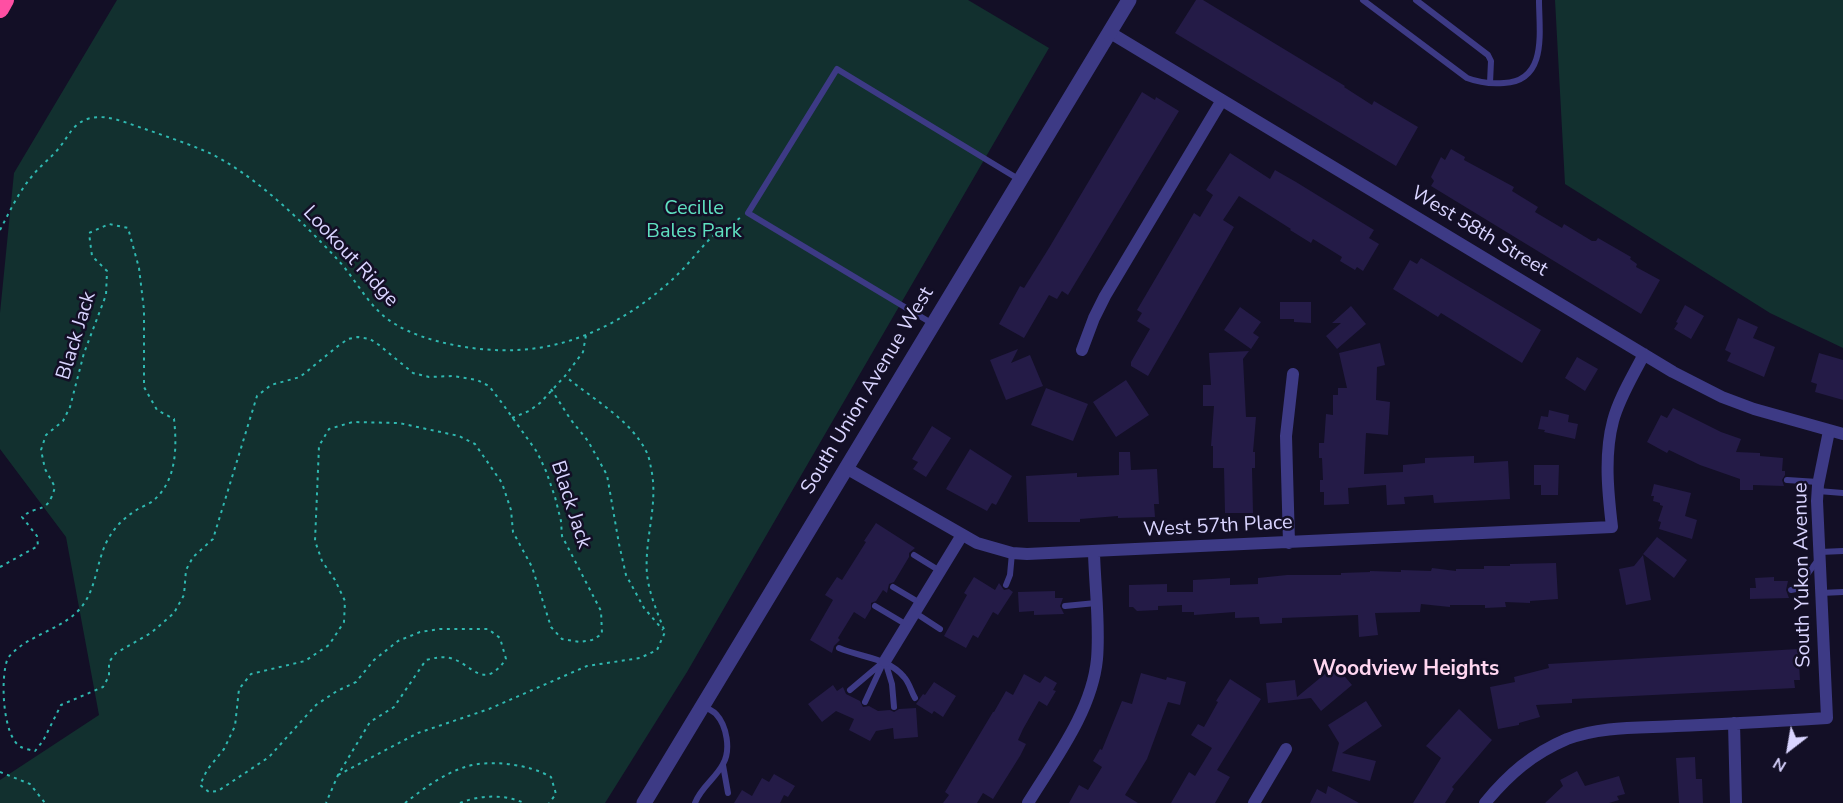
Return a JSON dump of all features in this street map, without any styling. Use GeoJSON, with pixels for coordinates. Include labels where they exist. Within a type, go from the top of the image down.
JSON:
{"type":"FeatureCollection","features":[{"type":"Feature","properties":{"kind":"highway"},"geometry":{"type":"LineString","coordinates":[[0,9],[5,0]]}},
{"type":"Feature","properties":{"kind":"street","name":"South Union Avenue West"},"geometry":{"type":"LineString","coordinates":[[644,803],[1129,0]]}},
{"type":"Feature","properties":{"kind":"street","name":"West 58th Street"},"geometry":{"type":"LineString","coordinates":[[1109,32],[1673,372],[1725,398],[1754,409],[1843,434]]}},
{"type":"Feature","properties":{"kind":"street"},"geometry":{"type":"LineString","coordinates":[[1082,350],[1103,300],[1222,100]]}},
{"type":"Feature","properties":{"kind":"street","name":"West 57th Place"},"geometry":{"type":"LineString","coordinates":[[846,468],[977,543],[1012,553],[1045,555],[1094,553],[1612,527],[1608,459],[1612,421],[1644,354]]}},
{"type":"Feature","properties":{"kind":"street"},"geometry":{"type":"LineString","coordinates":[[1289,543],[1286,436],[1293,374]]}},
{"type":"Feature","properties":{"kind":"street","name":"South Yukon Avenue"},"geometry":{"type":"LineString","coordinates":[[1734,723],[1827,718],[1818,487],[1829,431]]}},
{"type":"Feature","properties":{"kind":"street"},"geometry":{"type":"LineString","coordinates":[[885,661],[962,535]]}},
{"type":"Feature","properties":{"kind":"street"},"geometry":{"type":"LineString","coordinates":[[1028,803],[1077,721],[1089,693],[1097,660],[1098,624],[1094,553]]}},
{"type":"Feature","properties":{"kind":"street"},"geometry":{"type":"LineString","coordinates":[[1485,803],[1512,772],[1528,760],[1583,734],[1633,728],[1734,723],[1736,803]]}},
{"type":"Feature","properties":{"kind":"street"},"geometry":{"type":"LineString","coordinates":[[1254,803],[1286,749]]}},
{"type":"Feature","properties":{"kind":"lane"},"geometry":{"type":"LineString","coordinates":[[1416,0],[1488,55],[1491,61],[1490,83]]}},
{"type":"Feature","properties":{"kind":"lane"},"geometry":{"type":"LineString","coordinates":[[1366,1],[1467,78],[1490,83],[1511,83],[1521,80],[1532,70],[1539,51],[1539,0]]}},
{"type":"Feature","properties":{"kind":"lane"},"geometry":{"type":"LineString","coordinates":[[933,324],[748,213],[837,69],[1020,180]]}},
{"type":"Feature","properties":{"kind":"lane"},"geometry":{"type":"LineString","coordinates":[[1786,480],[1843,493]]}},
{"type":"Feature","properties":{"kind":"lane"},"geometry":{"type":"LineString","coordinates":[[1791,590],[1796,589],[1820,555],[1843,551]]}},
{"type":"Feature","properties":{"kind":"lane"},"geometry":{"type":"LineString","coordinates":[[1006,585],[1010,575],[1012,553]]}},
{"type":"Feature","properties":{"kind":"lane"},"geometry":{"type":"LineString","coordinates":[[914,555],[940,571]]}},
{"type":"Feature","properties":{"kind":"lane"},"geometry":{"type":"LineString","coordinates":[[893,587],[940,629]]}},
{"type":"Feature","properties":{"kind":"lane"},"geometry":{"type":"LineString","coordinates":[[1821,593],[1843,592]]}},
{"type":"Feature","properties":{"kind":"lane"},"geometry":{"type":"LineString","coordinates":[[1065,606],[1096,603]]}},
{"type":"Feature","properties":{"kind":"lane"},"geometry":{"type":"LineString","coordinates":[[875,606],[906,625]]}},
{"type":"Feature","properties":{"kind":"lane"},"geometry":{"type":"LineString","coordinates":[[839,648],[850,653],[885,661],[904,677],[915,698]]}},
{"type":"Feature","properties":{"kind":"lane"},"geometry":{"type":"LineString","coordinates":[[850,690],[885,661]]}},
{"type":"Feature","properties":{"kind":"lane"},"geometry":{"type":"LineString","coordinates":[[865,702],[885,661]]}},
{"type":"Feature","properties":{"kind":"lane"},"geometry":{"type":"LineString","coordinates":[[885,661],[892,684],[894,707]]}},
{"type":"Feature","properties":{"kind":"lane"},"geometry":{"type":"LineString","coordinates":[[694,803],[723,765],[727,750],[725,731],[716,713],[703,706]]}},
{"type":"Feature","properties":{"kind":"lane"},"geometry":{"type":"LineString","coordinates":[[723,765],[729,793]]}},
{"type":"Feature","properties":{"kind":"path","name":"Lookout Ridge"},"geometry":{"type":"LineString","coordinates":[[0,230],[15,199],[32,176],[60,148],[72,128],[91,118],[110,118],[207,152],[234,168],[299,220],[339,260],[368,301],[394,324],[416,334],[450,344],[514,351],[563,342],[613,324],[646,302],[676,276],[714,235],[748,213]]}},
{"type":"Feature","properties":{"kind":"path","name":"Black Jack"},"geometry":{"type":"LineString","coordinates":[[0,567],[38,546],[37,536],[22,517],[28,512],[42,509],[51,501],[55,487],[45,469],[41,450],[46,435],[63,421],[70,407],[84,353],[106,295],[107,271],[92,256],[89,233],[110,224],[128,228],[138,268],[144,310],[144,387],[157,410],[174,419],[176,443],[171,477],[155,500],[120,521],[106,543],[91,592],[76,613],[25,643],[7,659],[0,682],[4,711],[11,736],[20,747],[35,751],[43,741],[61,705],[104,687],[109,676],[109,662],[116,653],[151,633],[174,613],[184,595],[186,570],[193,557],[213,539],[257,396],[271,385],[300,377],[348,339],[358,337],[370,339],[420,376],[466,377],[489,386],[537,452],[546,471],[559,513],[562,536],[601,611],[602,634],[592,640],[580,642],[562,639],[551,627],[532,567],[513,532],[511,510],[502,483],[476,444],[459,436],[399,423],[353,422],[329,429],[319,446],[315,541],[322,561],[345,601],[344,622],[329,645],[305,661],[251,674],[239,689],[235,726],[224,749],[207,770],[200,785],[209,792],[218,791],[269,757],[316,705],[356,682],[374,660],[398,641],[420,632],[440,629],[488,629],[500,638],[506,659],[497,671],[484,675],[468,669],[452,658],[441,656],[426,660],[394,707],[370,722],[338,775],[326,803]]}},
{"type":"Feature","properties":{"kind":"path"},"geometry":{"type":"LineString","coordinates":[[512,418],[535,407],[565,376],[583,352],[587,333]]}},
{"type":"Feature","properties":{"kind":"path"},"geometry":{"type":"LineString","coordinates":[[338,775],[418,733],[489,709],[587,666],[640,658],[657,650],[665,632],[655,606],[647,574],[654,506],[653,478],[647,451],[628,427],[612,412],[565,376]]}},
{"type":"Feature","properties":{"kind":"path"},"geometry":{"type":"LineString","coordinates":[[551,389],[588,441],[607,475],[626,575],[644,608],[665,632]]}},
{"type":"Feature","properties":{"kind":"path"},"geometry":{"type":"LineString","coordinates":[[405,803],[430,784],[463,767],[484,764],[509,764],[542,772],[551,777],[556,794],[549,803]]}},
{"type":"Feature","properties":{"kind":"path"},"geometry":{"type":"LineString","coordinates":[[0,772],[30,784],[45,803]]}},
{"type":"Feature","properties":{"kind":"path"},"geometry":{"type":"LineString","coordinates":[[460,803],[494,796],[524,803]]}},
{"type":"Feature","properties":{"kind":"green space","name":"Cecille Bales Park"},"geometry":{"type":"Polygon","coordinates":[[[117,0],[968,0],[1049,48],[687,672],[605,803],[0,803],[0,780],[99,715],[66,537],[0,449],[0,313],[14,173],[117,0]]]}},
{"type":"Feature","properties":{"kind":"green space"},"geometry":{"type":"Polygon","coordinates":[[[1555,0],[1843,0],[1843,348],[1770,313],[1565,184],[1555,0]]]}},
{"type":"Feature","properties":{"kind":"building"},"geometry":{"type":"Polygon","coordinates":[[[1196,0],[1203,0],[1345,86],[1372,105],[1374,101],[1418,127],[1396,166],[1175,33],[1196,0]]]}},
{"type":"Feature","properties":{"kind":"building"},"geometry":{"type":"Polygon","coordinates":[[[1142,92],[1155,100],[1156,97],[1179,111],[1068,295],[1062,291],[1057,299],[1049,295],[1024,338],[999,324],[1020,286],[1024,288],[1049,248],[1142,92]]]}},
{"type":"Feature","properties":{"kind":"building"},"geometry":{"type":"Polygon","coordinates":[[[1451,149],[1465,157],[1464,160],[1514,187],[1512,191],[1538,207],[1535,212],[1562,228],[1564,224],[1592,241],[1598,238],[1631,257],[1630,259],[1637,264],[1636,267],[1660,280],[1641,314],[1431,186],[1434,181],[1431,177],[1441,157],[1445,160],[1451,149]]]}},
{"type":"Feature","properties":{"kind":"building"},"geometry":{"type":"Polygon","coordinates":[[[1230,153],[1270,179],[1275,170],[1296,182],[1374,230],[1369,238],[1379,244],[1363,271],[1357,267],[1355,270],[1340,261],[1342,257],[1313,239],[1311,243],[1239,196],[1223,220],[1234,227],[1148,376],[1131,366],[1131,362],[1150,329],[1137,321],[1142,313],[1137,310],[1194,213],[1200,217],[1213,195],[1206,190],[1230,153]]]}},
{"type":"Feature","properties":{"kind":"building"},"geometry":{"type":"Polygon","coordinates":[[[1421,258],[1541,330],[1522,363],[1441,313],[1438,317],[1393,289],[1410,260],[1417,264],[1421,258]]]}},
{"type":"Feature","properties":{"kind":"building"},"geometry":{"type":"Polygon","coordinates":[[[1280,302],[1311,302],[1311,323],[1280,319],[1280,302]]]}},
{"type":"Feature","properties":{"kind":"building"},"geometry":{"type":"Polygon","coordinates":[[[1685,305],[1704,316],[1691,339],[1674,329],[1685,305]]]}},
{"type":"Feature","properties":{"kind":"building"},"geometry":{"type":"Polygon","coordinates":[[[1351,306],[1366,324],[1337,349],[1326,336],[1341,323],[1332,323],[1351,306]]]}},
{"type":"Feature","properties":{"kind":"building"},"geometry":{"type":"Polygon","coordinates":[[[1240,307],[1261,322],[1253,333],[1259,337],[1251,349],[1224,330],[1240,307]]]}},
{"type":"Feature","properties":{"kind":"building"},"geometry":{"type":"Polygon","coordinates":[[[1738,318],[1758,327],[1753,338],[1775,347],[1764,377],[1727,361],[1731,353],[1725,350],[1738,318]]]}},
{"type":"Feature","properties":{"kind":"building"},"geometry":{"type":"Polygon","coordinates":[[[1380,343],[1385,365],[1377,367],[1376,400],[1390,402],[1388,435],[1366,433],[1364,474],[1403,472],[1403,465],[1425,463],[1425,458],[1474,456],[1474,463],[1508,461],[1510,499],[1434,503],[1433,495],[1404,497],[1405,504],[1387,505],[1386,485],[1348,488],[1349,504],[1324,505],[1324,492],[1320,492],[1320,480],[1323,480],[1319,443],[1324,443],[1326,414],[1333,415],[1333,395],[1338,395],[1338,388],[1347,388],[1339,353],[1380,343]]]}},
{"type":"Feature","properties":{"kind":"building"},"geometry":{"type":"Polygon","coordinates":[[[1018,349],[1011,363],[1030,355],[1043,386],[1006,400],[990,360],[1018,349]]]}},
{"type":"Feature","properties":{"kind":"building"},"geometry":{"type":"Polygon","coordinates":[[[1249,351],[1243,359],[1246,417],[1256,417],[1253,452],[1255,452],[1255,468],[1252,468],[1253,513],[1225,513],[1224,468],[1213,468],[1213,446],[1211,446],[1214,406],[1203,406],[1203,385],[1211,385],[1209,353],[1249,351]]]}},
{"type":"Feature","properties":{"kind":"building"},"geometry":{"type":"Polygon","coordinates":[[[1819,353],[1843,360],[1843,400],[1815,392],[1817,384],[1811,382],[1819,353]]]}},
{"type":"Feature","properties":{"kind":"building"},"geometry":{"type":"Polygon","coordinates":[[[1577,357],[1598,369],[1585,391],[1565,378],[1577,357]]]}},
{"type":"Feature","properties":{"kind":"building"},"geometry":{"type":"Polygon","coordinates":[[[1126,380],[1149,415],[1116,437],[1093,402],[1126,380]]]}},
{"type":"Feature","properties":{"kind":"building"},"geometry":{"type":"Polygon","coordinates":[[[1046,388],[1088,404],[1073,441],[1031,425],[1046,388]]]}},
{"type":"Feature","properties":{"kind":"building"},"geometry":{"type":"Polygon","coordinates":[[[1673,408],[1721,432],[1741,439],[1736,452],[1760,453],[1760,456],[1783,458],[1784,486],[1753,485],[1753,490],[1740,490],[1740,479],[1700,465],[1669,450],[1667,453],[1647,442],[1661,415],[1667,418],[1673,408]]]}},
{"type":"Feature","properties":{"kind":"building"},"geometry":{"type":"Polygon","coordinates":[[[1549,410],[1569,415],[1568,422],[1578,424],[1575,439],[1538,429],[1541,416],[1548,417],[1549,410]]]}},
{"type":"Feature","properties":{"kind":"building"},"geometry":{"type":"Polygon","coordinates":[[[932,426],[951,438],[926,477],[913,469],[918,462],[912,459],[932,426]]]}},
{"type":"Feature","properties":{"kind":"building"},"geometry":{"type":"Polygon","coordinates":[[[970,449],[1012,476],[996,505],[992,503],[987,511],[946,489],[970,449]]]}},
{"type":"Feature","properties":{"kind":"building"},"geometry":{"type":"Polygon","coordinates":[[[1119,452],[1130,452],[1131,470],[1157,469],[1159,504],[1154,504],[1155,517],[1118,518],[1118,516],[1080,519],[1080,522],[1028,522],[1026,476],[1077,473],[1077,477],[1119,475],[1119,452]]]}},
{"type":"Feature","properties":{"kind":"building"},"geometry":{"type":"Polygon","coordinates":[[[1534,465],[1559,465],[1558,495],[1541,495],[1541,485],[1534,485],[1534,465]]]}},
{"type":"Feature","properties":{"kind":"building"},"geometry":{"type":"Polygon","coordinates":[[[1654,484],[1691,493],[1685,516],[1697,520],[1692,539],[1659,529],[1661,522],[1658,521],[1663,506],[1653,501],[1654,496],[1651,496],[1654,484]]]}},
{"type":"Feature","properties":{"kind":"building"},"geometry":{"type":"Polygon","coordinates":[[[876,523],[915,548],[909,553],[909,557],[894,582],[889,584],[887,593],[883,590],[876,601],[871,603],[871,609],[865,619],[854,612],[838,638],[840,640],[834,646],[832,653],[810,640],[833,600],[825,595],[837,577],[842,580],[876,523]]]}},
{"type":"Feature","properties":{"kind":"building"},"geometry":{"type":"Polygon","coordinates":[[[1657,537],[1687,560],[1674,578],[1643,554],[1657,537]]]}},
{"type":"Feature","properties":{"kind":"building"},"geometry":{"type":"Polygon","coordinates":[[[1643,555],[1651,600],[1626,605],[1619,569],[1634,566],[1643,555]]]}},
{"type":"Feature","properties":{"kind":"building"},"geometry":{"type":"Polygon","coordinates":[[[1556,563],[1558,599],[1530,601],[1530,603],[1505,602],[1506,607],[1485,608],[1485,605],[1450,605],[1450,607],[1421,604],[1420,612],[1375,613],[1378,635],[1359,637],[1358,615],[1282,618],[1282,623],[1260,624],[1259,617],[1235,618],[1235,612],[1194,615],[1194,612],[1182,612],[1182,605],[1158,606],[1158,610],[1137,611],[1129,607],[1129,585],[1167,584],[1167,592],[1193,592],[1193,580],[1230,578],[1230,585],[1258,584],[1258,578],[1287,575],[1341,575],[1341,573],[1370,571],[1401,572],[1401,570],[1431,571],[1432,568],[1456,571],[1456,569],[1484,569],[1484,566],[1556,563]]]}},
{"type":"Feature","properties":{"kind":"building"},"geometry":{"type":"Polygon","coordinates":[[[974,577],[995,590],[999,583],[1004,590],[1009,589],[1013,592],[998,615],[993,612],[978,638],[973,635],[966,648],[944,636],[967,595],[964,593],[974,577]]]}},
{"type":"Feature","properties":{"kind":"building"},"geometry":{"type":"Polygon","coordinates":[[[1774,577],[1774,581],[1788,581],[1786,590],[1789,598],[1750,599],[1750,588],[1756,588],[1755,578],[1774,577]]]}},
{"type":"Feature","properties":{"kind":"building"},"geometry":{"type":"Polygon","coordinates":[[[1055,591],[1055,598],[1063,598],[1060,606],[1064,614],[1034,615],[1034,611],[1019,612],[1018,592],[1055,591]]]}},
{"type":"Feature","properties":{"kind":"building"},"geometry":{"type":"Polygon","coordinates":[[[1798,649],[1800,680],[1794,680],[1795,688],[1572,699],[1572,703],[1536,705],[1540,717],[1519,723],[1519,725],[1498,729],[1490,687],[1515,682],[1514,677],[1549,668],[1548,664],[1798,649]]]}},
{"type":"Feature","properties":{"kind":"building"},"geometry":{"type":"Polygon","coordinates":[[[1331,669],[1337,676],[1341,672],[1352,685],[1321,711],[1311,698],[1268,703],[1266,683],[1295,680],[1297,697],[1331,669]]]}},
{"type":"Feature","properties":{"kind":"building"},"geometry":{"type":"Polygon","coordinates":[[[1141,673],[1166,680],[1167,677],[1186,682],[1180,705],[1168,702],[1147,759],[1125,795],[1138,803],[1069,803],[1079,785],[1088,790],[1102,767],[1093,761],[1100,749],[1102,750],[1122,701],[1132,704],[1141,673]]]}},
{"type":"Feature","properties":{"kind":"building"},"geometry":{"type":"Polygon","coordinates":[[[1024,674],[1040,683],[1045,676],[1057,683],[1053,690],[1056,691],[1047,706],[1039,701],[1018,740],[1026,744],[993,799],[983,793],[977,803],[943,803],[949,795],[945,792],[1006,691],[1013,695],[1024,674]]]}},
{"type":"Feature","properties":{"kind":"building"},"geometry":{"type":"Polygon","coordinates":[[[1230,679],[1261,699],[1217,770],[1230,777],[1215,803],[1171,803],[1189,772],[1195,776],[1212,748],[1191,735],[1198,724],[1204,727],[1218,702],[1216,701],[1230,679]]]}},
{"type":"Feature","properties":{"kind":"building"},"geometry":{"type":"Polygon","coordinates":[[[934,682],[956,696],[943,717],[934,711],[932,714],[916,704],[934,682]]]}},
{"type":"Feature","properties":{"kind":"building"},"geometry":{"type":"Polygon","coordinates":[[[833,685],[837,691],[843,687],[846,694],[860,701],[863,707],[869,706],[878,711],[894,712],[899,709],[916,708],[918,737],[894,739],[893,728],[876,731],[870,741],[849,730],[854,719],[836,711],[822,722],[808,704],[833,685]]]}},
{"type":"Feature","properties":{"kind":"building"},"geometry":{"type":"Polygon","coordinates":[[[1366,701],[1382,726],[1342,753],[1376,761],[1370,781],[1332,771],[1339,743],[1328,725],[1366,701]]]}},
{"type":"Feature","properties":{"kind":"building"},"geometry":{"type":"Polygon","coordinates":[[[1459,709],[1492,740],[1452,787],[1454,789],[1445,803],[1413,803],[1441,758],[1426,746],[1459,709]]]}},
{"type":"Feature","properties":{"kind":"building"},"geometry":{"type":"Polygon","coordinates":[[[1695,757],[1696,779],[1702,779],[1703,803],[1679,803],[1676,758],[1695,757]]]}},
{"type":"Feature","properties":{"kind":"building"},"geometry":{"type":"Polygon","coordinates":[[[1577,771],[1585,786],[1619,776],[1625,794],[1617,796],[1619,800],[1609,803],[1545,803],[1563,786],[1560,780],[1577,771]]]}},
{"type":"Feature","properties":{"kind":"building"},"geometry":{"type":"Polygon","coordinates":[[[774,774],[795,786],[788,797],[784,795],[780,803],[734,803],[742,790],[752,796],[762,778],[769,782],[774,774]]]}},
{"type":"Feature","properties":{"kind":"building"},"geometry":{"type":"Polygon","coordinates":[[[1328,786],[1359,803],[1310,803],[1317,789],[1326,794],[1328,786]]]}},
{"type":"Feature","properties":{"kind":"district","name":"Woodview Heights"},"geometry":{"type":"Point","coordinates":[1406,670]}}]}
